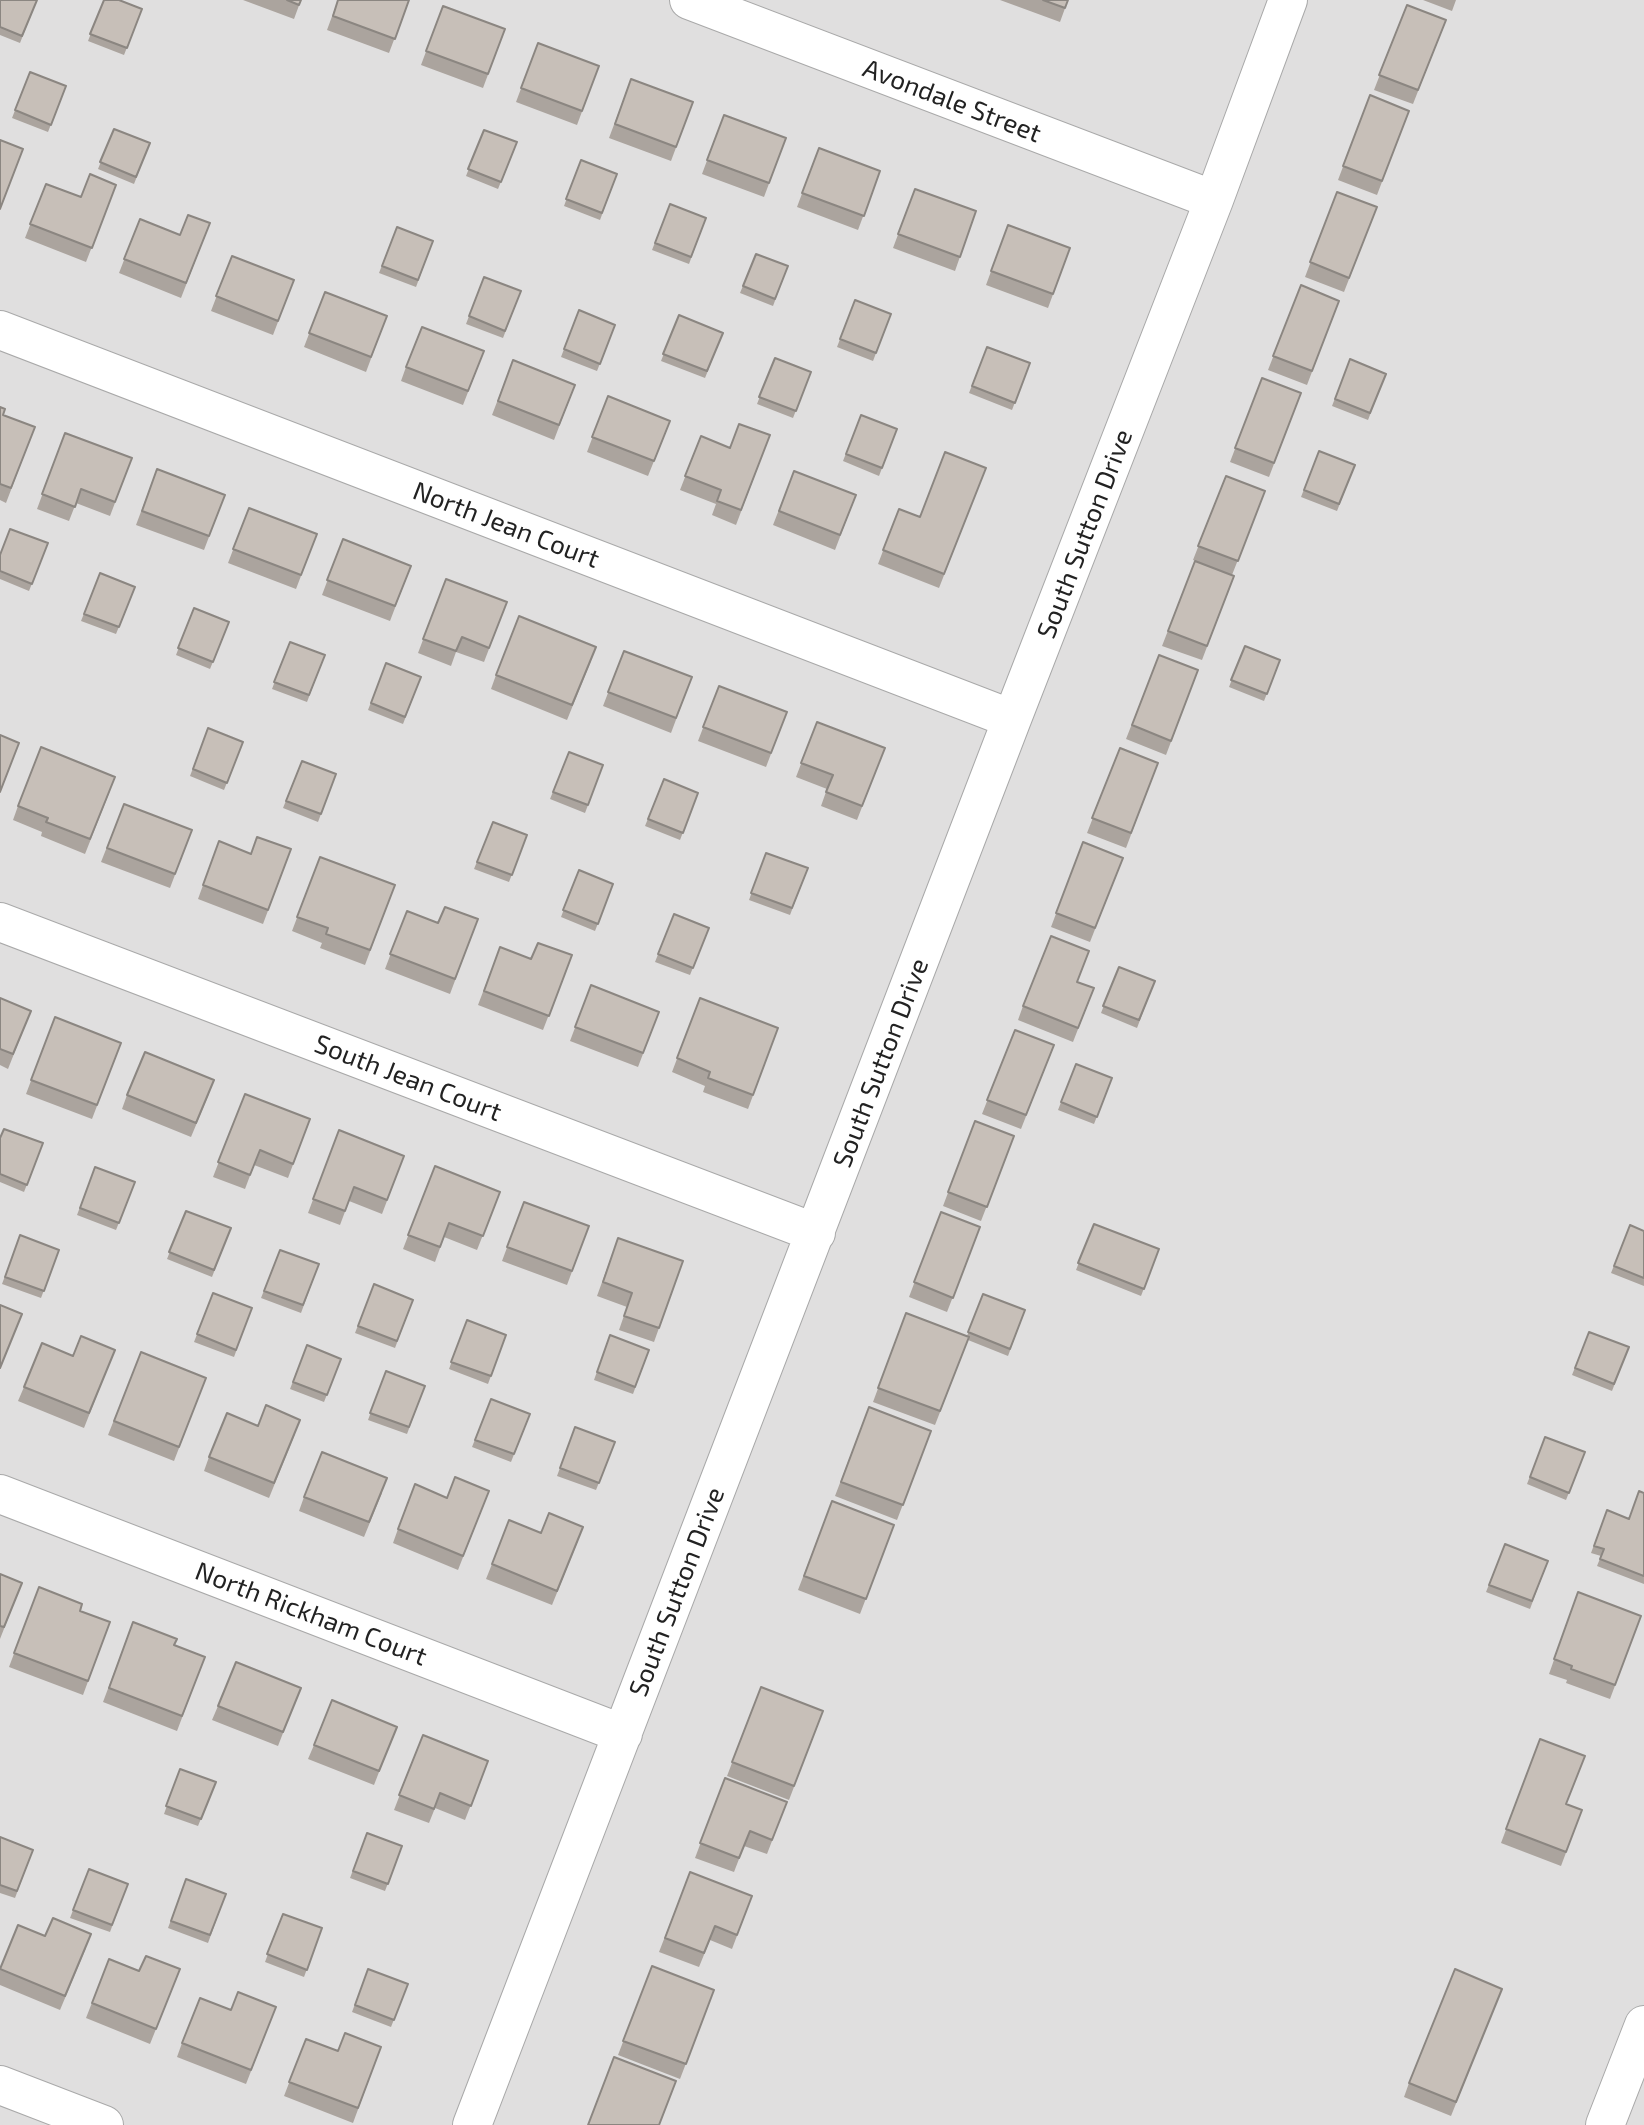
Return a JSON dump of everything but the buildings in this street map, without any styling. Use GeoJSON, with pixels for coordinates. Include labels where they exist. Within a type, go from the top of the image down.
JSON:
{"type":"FeatureCollection","features":[{"type":"Feature","properties":{"kind":"street","name":"Avondale Street"},"geometry":{"type":"LineString","coordinates":[[690,0],[1214,200]]}},
{"type":"Feature","properties":{"kind":"street","name":"South Sutton Drive"},"geometry":{"type":"LineString","coordinates":[[472,2125],[1214,200],[1288,0]]}},
{"type":"Feature","properties":{"kind":"street","name":"North Jean Court"},"geometry":{"type":"LineString","coordinates":[[0,330],[1012,719]]}},
{"type":"Feature","properties":{"kind":"street","name":"South Jean Court"},"geometry":{"type":"LineString","coordinates":[[0,922],[816,1233]]}},
{"type":"Feature","properties":{"kind":"street","name":"North Rickham Court"},"geometry":{"type":"LineString","coordinates":[[0,1494],[623,1734]]}},
{"type":"Feature","properties":{"kind":"street"},"geometry":{"type":"LineString","coordinates":[[1605,2125],[1644,2025]]}},
{"type":"Feature","properties":{"kind":"street"},"geometry":{"type":"LineString","coordinates":[[0,2085],[104,2125]]}},
{"type":"Feature","properties":{"kind":"shaded area"},"geometry":{"type":"Polygon","coordinates":[[[0,0],[1644,0],[1644,2125],[0,2125],[0,0]]]}}]}
